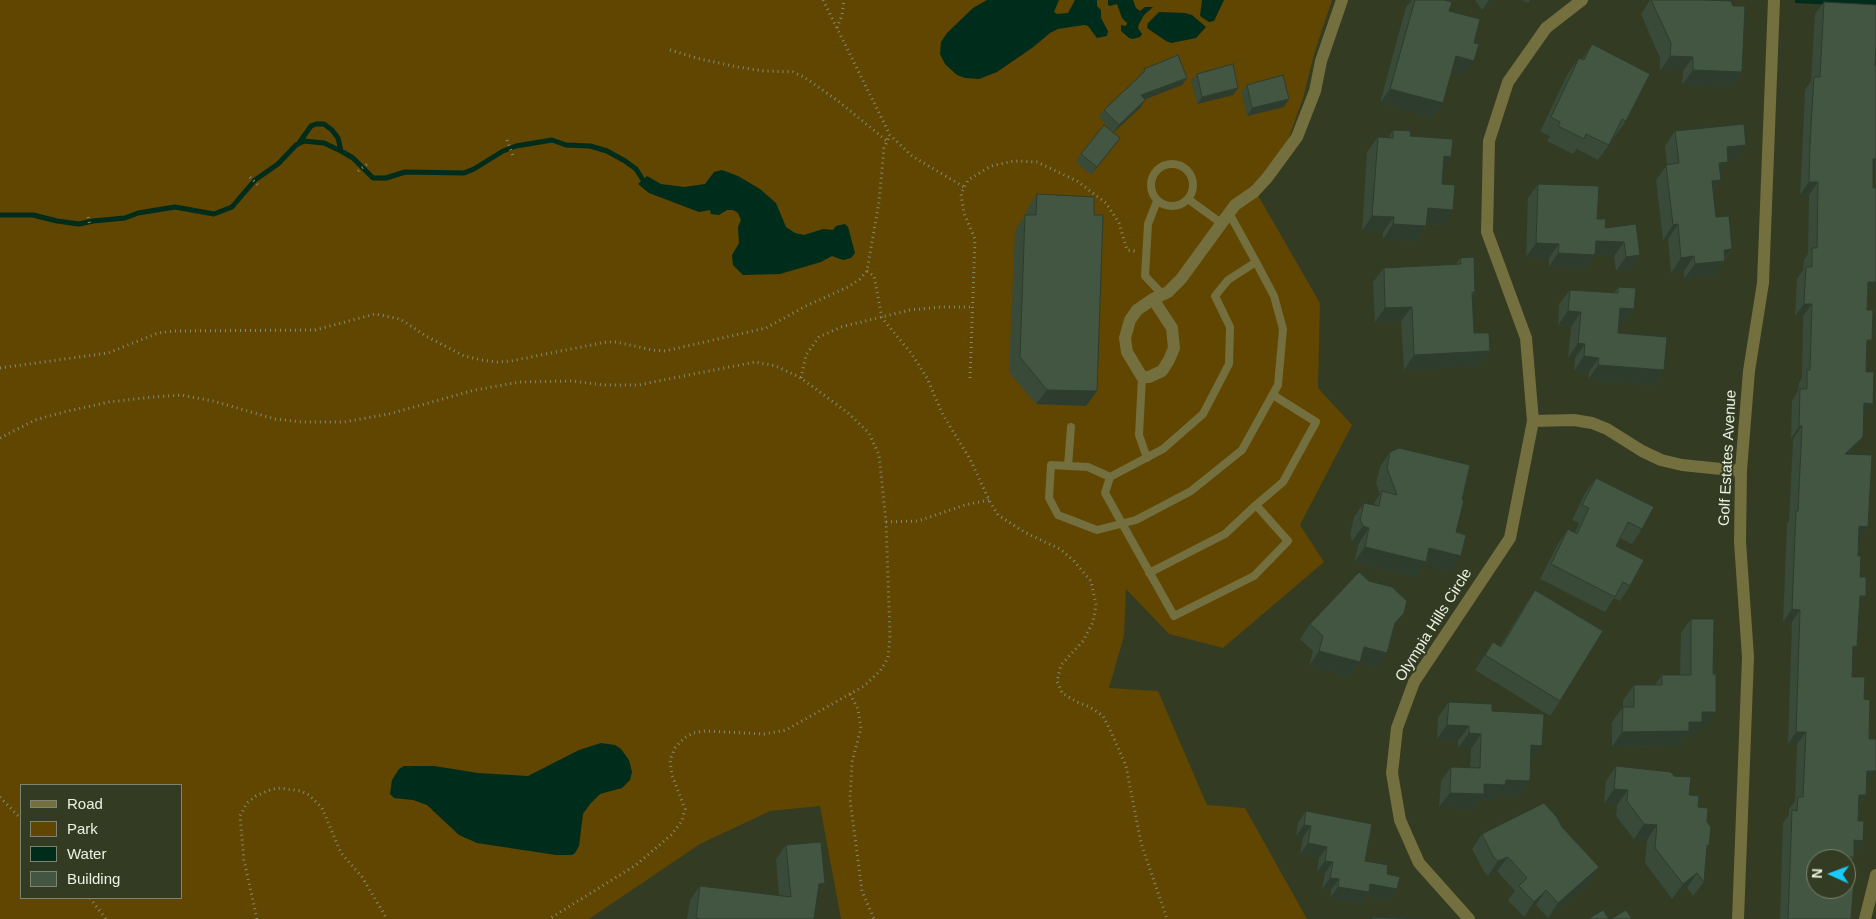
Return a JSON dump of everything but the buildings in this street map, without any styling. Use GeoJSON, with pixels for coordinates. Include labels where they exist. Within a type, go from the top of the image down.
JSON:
{"type":"FeatureCollection","features":[{"type":"Feature","properties":{"kind":"street"},"geometry":{"type":"LineString","coordinates":[[1158,297],[1172,328],[1174,348],[1162,371],[1149,377],[1142,377],[1127,352],[1125,338],[1130,320],[1137,310],[1158,297],[1168,292],[1181,279],[1235,205],[1254,192],[1267,178],[1297,137],[1315,91],[1321,61],[1342,0]]}},
{"type":"Feature","properties":{"kind":"street","name":"Olympia Hills Circle"},"geometry":{"type":"LineString","coordinates":[[1469,919],[1419,863],[1400,820],[1392,773],[1397,728],[1414,682],[1510,538],[1533,421],[1526,338],[1487,232],[1489,141],[1508,82],[1546,28],[1582,0]]}},
{"type":"Feature","properties":{"kind":"street","name":"Golf Estates Avenue"},"geometry":{"type":"LineString","coordinates":[[1738,919],[1748,657],[1741,550],[1741,471],[1749,371],[1763,283],[1774,0]]}},
{"type":"Feature","properties":{"kind":"street"},"geometry":{"type":"LineString","coordinates":[[1533,421],[1574,420],[1592,423],[1607,429],[1642,451],[1661,460],[1682,465],[1741,471]]}},
{"type":"Feature","properties":{"kind":"street"},"geometry":{"type":"LineString","coordinates":[[1865,919],[1876,875]]}},
{"type":"Feature","properties":{"kind":"lane"},"geometry":{"type":"LineString","coordinates":[[1171,164],[1178,164],[1189,172],[1193,186],[1188,199],[1176,206],[1163,205],[1157,201],[1150,188],[1153,174],[1158,169],[1171,164]]}},
{"type":"Feature","properties":{"kind":"lane"},"geometry":{"type":"LineString","coordinates":[[1110,477],[1088,467],[1050,465],[1049,498],[1058,515],[1097,530],[1136,520],[1191,491],[1242,450],[1278,385],[1283,329],[1274,296],[1256,262],[1225,218],[1188,199]]}},
{"type":"Feature","properties":{"kind":"lane"},"geometry":{"type":"LineString","coordinates":[[1157,201],[1148,224],[1144,276],[1158,297]]}},
{"type":"Feature","properties":{"kind":"lane"},"geometry":{"type":"LineString","coordinates":[[1256,262],[1228,280],[1215,296],[1230,327],[1229,364],[1203,414],[1163,449],[1110,477],[1105,493],[1174,616],[1254,576],[1288,541],[1256,505]]}},
{"type":"Feature","properties":{"kind":"lane"},"geometry":{"type":"LineString","coordinates":[[1142,377],[1139,435],[1147,458]]}},
{"type":"Feature","properties":{"kind":"lane"},"geometry":{"type":"LineString","coordinates":[[1149,574],[1225,534],[1283,482],[1316,422],[1273,395]]}},
{"type":"Feature","properties":{"kind":"lane"},"geometry":{"type":"LineString","coordinates":[[1068,466],[1070,427]]}},
{"type":"Feature","properties":{"kind":"path"},"geometry":{"type":"LineString","coordinates":[[823,0],[890,135],[912,156],[964,187]]}},
{"type":"Feature","properties":{"kind":"path"},"geometry":{"type":"LineString","coordinates":[[837,29],[842,15],[844,0]]}},
{"type":"Feature","properties":{"kind":"path"},"geometry":{"type":"LineString","coordinates":[[670,50],[738,67],[764,71],[793,72],[804,77],[838,101],[887,141]]}},
{"type":"Feature","properties":{"kind":"path"},"geometry":{"type":"LineString","coordinates":[[0,368],[108,353],[158,333],[174,331],[314,330],[375,314],[400,319],[446,348],[464,356],[482,360],[511,361],[606,342],[616,342],[665,351],[766,328],[806,306],[848,287],[860,279],[867,271],[879,202],[884,148],[890,135]]}},
{"type":"Feature","properties":{"kind":"path"},"geometry":{"type":"LineString","coordinates":[[507,140],[513,156]]}},
{"type":"Feature","properties":{"kind":"path"},"geometry":{"type":"LineString","coordinates":[[970,378],[975,239],[964,213],[961,194],[968,180],[991,166],[1014,160],[1038,162],[1077,181],[1106,203],[1118,224],[1127,250],[1146,252]]}},
{"type":"Feature","properties":{"kind":"path"},"geometry":{"type":"LineString","coordinates":[[358,171],[370,162]]}},
{"type":"Feature","properties":{"kind":"path"},"geometry":{"type":"LineString","coordinates":[[250,177],[260,187]]}},
{"type":"Feature","properties":{"kind":"path"},"geometry":{"type":"LineString","coordinates":[[88,217],[90,226]]}},
{"type":"Feature","properties":{"kind":"path"},"geometry":{"type":"LineString","coordinates":[[867,271],[874,276],[882,318],[927,378],[943,415],[970,459],[998,515],[1024,532],[1060,549],[1074,561],[1091,581],[1096,605],[1093,622],[1083,641],[1061,664],[1057,681],[1062,693],[1103,716],[1114,736],[1126,766],[1141,843],[1167,919]]}},
{"type":"Feature","properties":{"kind":"path"},"geometry":{"type":"LineString","coordinates":[[801,378],[806,355],[819,338],[841,327],[910,310],[940,307],[972,307]]}},
{"type":"Feature","properties":{"kind":"path"},"geometry":{"type":"LineString","coordinates":[[0,438],[35,420],[109,402],[181,395],[213,401],[275,419],[302,422],[344,422],[389,414],[475,390],[520,382],[573,381],[603,385],[638,385],[756,362],[776,366],[801,378],[848,413],[869,433],[879,455],[886,522],[890,636],[888,658],[880,671],[864,686],[786,730],[764,734],[705,731],[693,733],[684,738],[675,748],[670,760],[672,775],[685,809],[682,822],[671,835],[636,865],[549,919]]}},
{"type":"Feature","properties":{"kind":"path"},"geometry":{"type":"LineString","coordinates":[[886,522],[918,521],[965,505],[989,500]]}},
{"type":"Feature","properties":{"kind":"path"},"geometry":{"type":"LineString","coordinates":[[850,694],[858,709],[861,728],[852,762],[850,799],[862,891],[874,919]]}},
{"type":"Feature","properties":{"kind":"path"},"geometry":{"type":"LineString","coordinates":[[257,919],[244,860],[240,816],[247,803],[256,796],[272,789],[280,788],[302,791],[322,808],[341,852],[362,877],[387,919]]}},
{"type":"Feature","properties":{"kind":"path"},"geometry":{"type":"LineString","coordinates":[[0,797],[20,818]]}},
{"type":"Feature","properties":{"kind":"path"},"geometry":{"type":"LineString","coordinates":[[91,899],[106,919]]}},
{"type":"Feature","properties":{"kind":"green space"},"geometry":{"type":"Polygon","coordinates":[[[0,0],[1332,0],[1315,51],[1303,98],[1288,140],[1266,171],[1252,185],[1320,303],[1318,388],[1352,425],[1300,525],[1324,562],[1223,648],[1169,634],[1126,589],[1124,636],[1109,688],[1158,691],[1207,805],[1245,808],[1307,919],[841,919],[820,806],[770,811],[700,844],[589,919],[0,919],[0,0]]]}},
{"type":"Feature","properties":{"kind":"water"},"geometry":{"type":"Polygon","coordinates":[[[987,0],[1059,0],[1054,12],[1057,14],[1068,13],[1075,0],[1097,0],[1097,6],[1101,10],[1101,18],[1108,31],[1107,36],[1097,38],[1088,26],[1084,25],[1058,29],[997,72],[979,79],[965,78],[957,75],[945,64],[940,54],[941,42],[947,33],[973,8],[987,0]]]}},
{"type":"Feature","properties":{"kind":"water"},"geometry":{"type":"Polygon","coordinates":[[[1108,0],[1133,0],[1136,8],[1140,11],[1145,7],[1153,7],[1144,15],[1139,24],[1138,28],[1142,34],[1140,37],[1129,38],[1121,31],[1121,25],[1126,26],[1127,23],[1122,18],[1117,4],[1110,6],[1108,5],[1108,0]]]}},
{"type":"Feature","properties":{"kind":"water"},"geometry":{"type":"Polygon","coordinates":[[[1202,0],[1224,0],[1214,21],[1209,22],[1200,16],[1202,0]]]}},
{"type":"Feature","properties":{"kind":"water"},"geometry":{"type":"Polygon","coordinates":[[[1795,0],[1876,0],[1876,7],[1795,3],[1795,0]]]}},
{"type":"Feature","properties":{"kind":"water"},"geometry":{"type":"Polygon","coordinates":[[[1159,12],[1192,15],[1206,27],[1196,38],[1171,43],[1147,28],[1148,23],[1159,12]]]}},
{"type":"Feature","properties":{"kind":"water"},"geometry":{"type":"Polygon","coordinates":[[[722,170],[738,176],[760,189],[776,203],[786,227],[795,233],[804,235],[823,229],[833,230],[836,226],[845,224],[848,227],[855,253],[851,258],[843,260],[832,256],[821,262],[780,274],[743,275],[733,265],[732,255],[739,243],[738,227],[741,220],[738,213],[733,210],[727,210],[719,215],[711,214],[710,210],[699,212],[649,193],[638,184],[647,176],[661,184],[684,187],[705,184],[714,172],[722,170]]]}},
{"type":"Feature","properties":{"kind":"water"},"geometry":{"type":"Polygon","coordinates":[[[601,743],[615,745],[621,749],[629,760],[632,772],[630,780],[622,788],[600,794],[590,804],[583,814],[579,846],[572,855],[556,855],[477,843],[459,835],[427,805],[413,800],[394,798],[390,794],[392,780],[399,769],[404,766],[434,766],[478,773],[528,776],[579,750],[601,743]]]}},
{"type":"Feature","properties":{"kind":"waterway"},"geometry":{"type":"LineString","coordinates":[[299,143],[311,126],[324,124],[338,138],[341,151]]}},
{"type":"Feature","properties":{"kind":"waterway"},"geometry":{"type":"LineString","coordinates":[[0,215],[33,215],[79,224],[125,218],[138,213],[175,207],[214,214],[232,207],[255,180],[278,164],[296,145],[304,141],[324,143],[353,158],[373,178],[386,178],[405,172],[464,173],[503,151],[516,146],[552,140],[566,145],[590,146],[607,151],[636,169],[643,180]]}}]}
